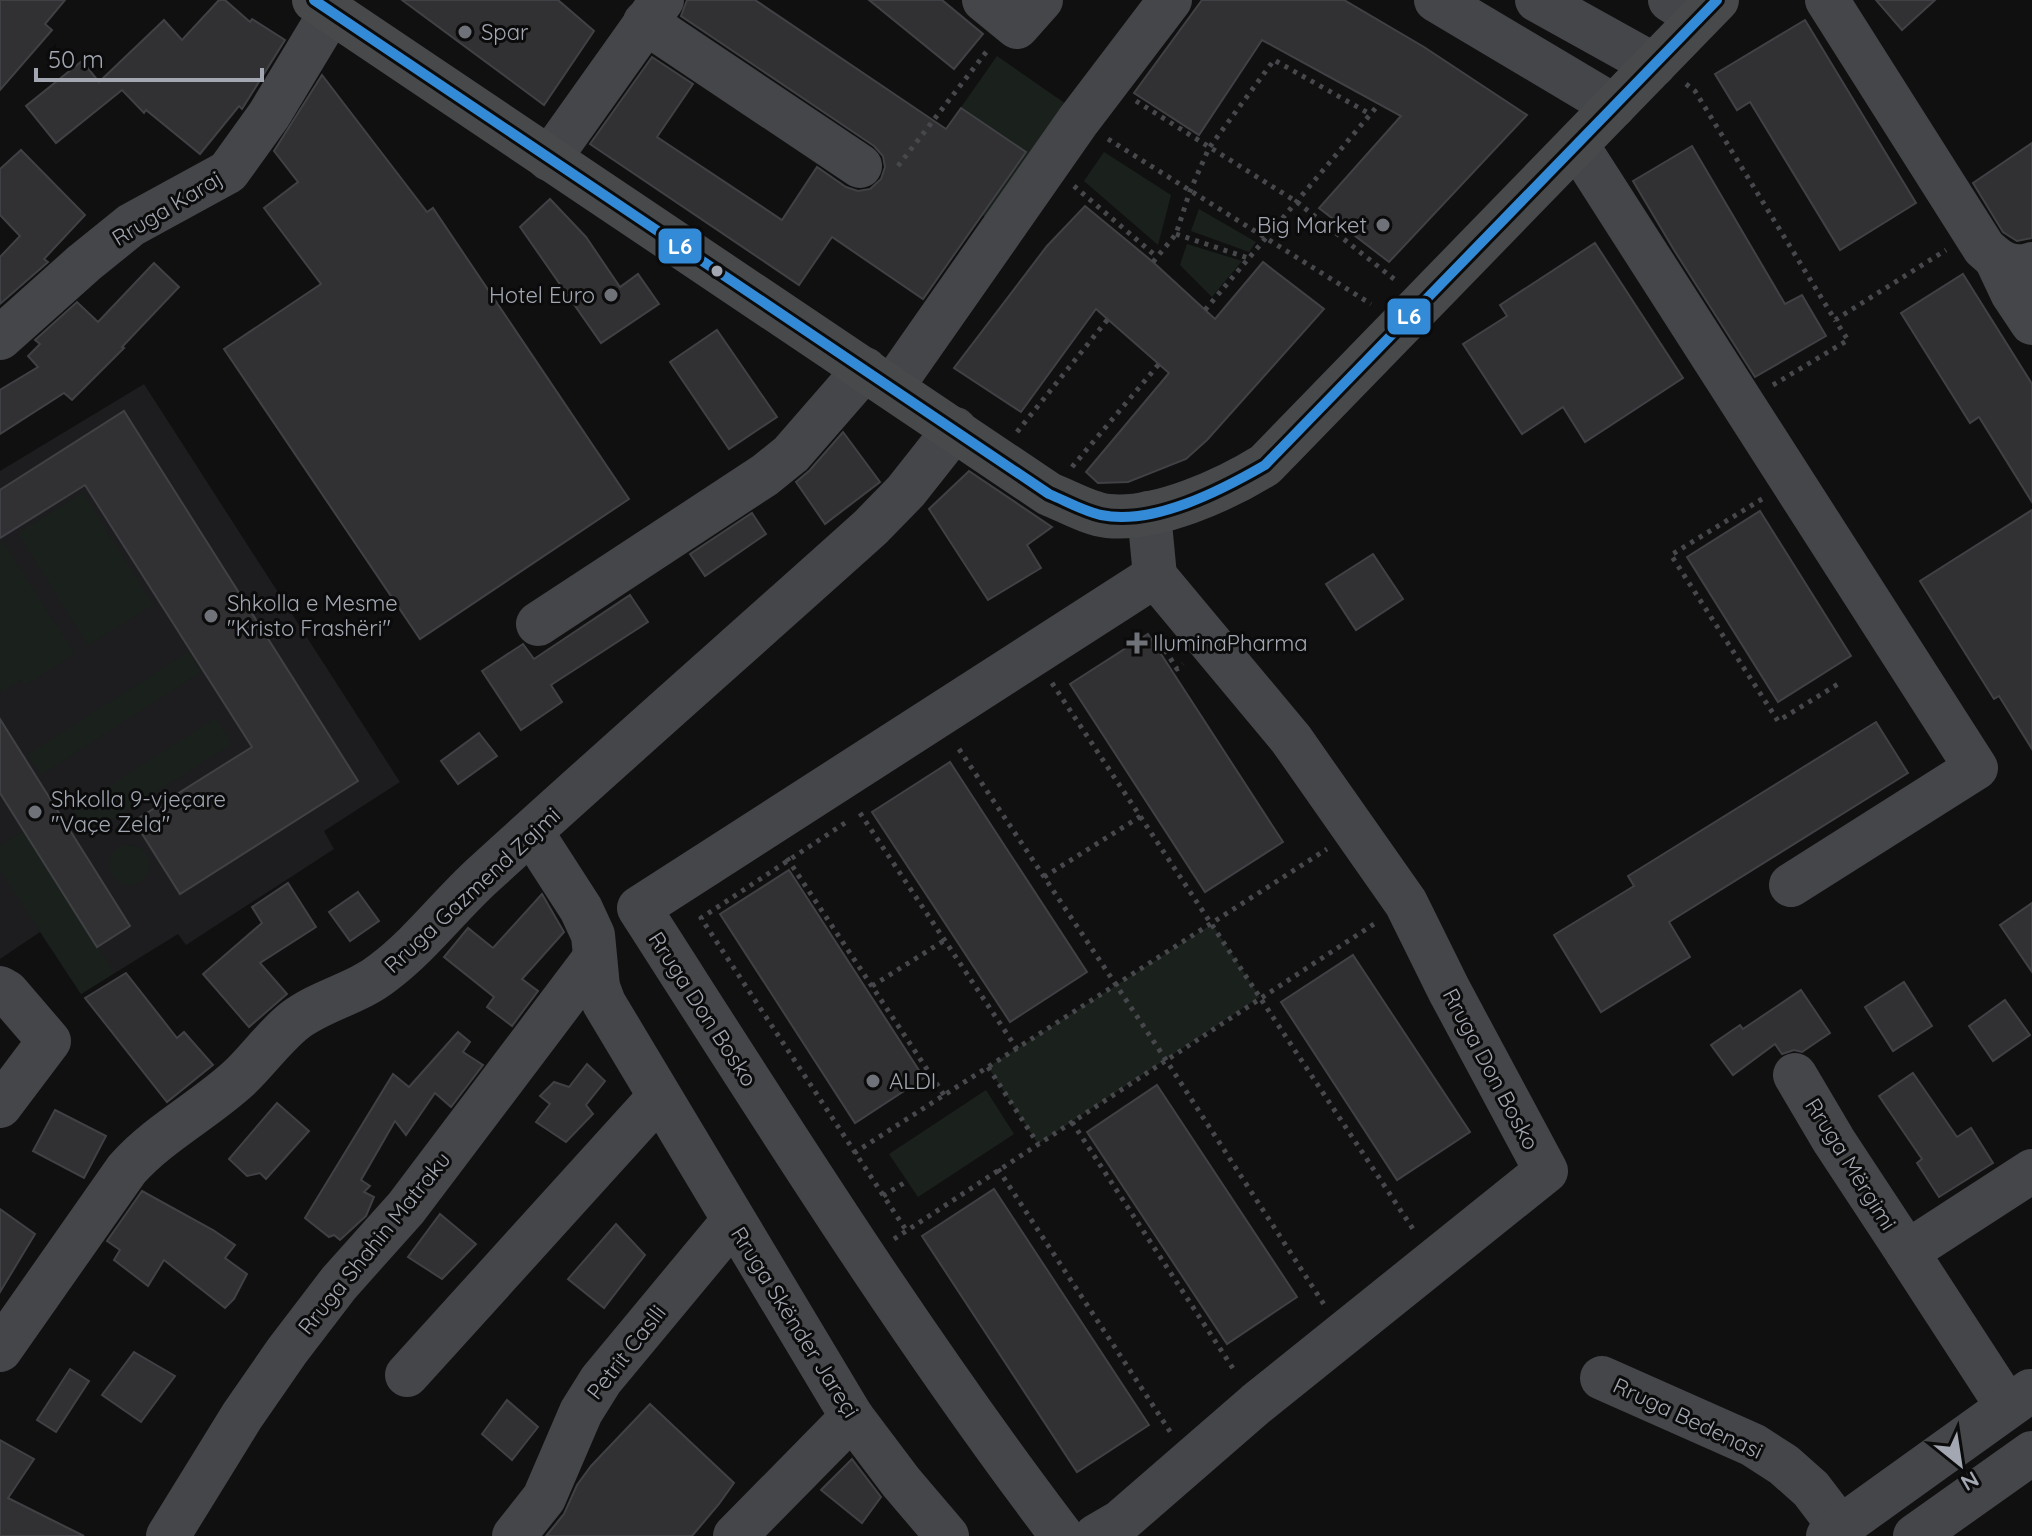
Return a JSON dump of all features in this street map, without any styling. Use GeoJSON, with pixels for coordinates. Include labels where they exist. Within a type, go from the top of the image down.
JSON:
{"type":"FeatureCollection","features":[{"type":"Feature","properties":{"kind":"main road"},"geometry":{"type":"LineString","coordinates":[[322,6],[1049,494],[1106,516],[1149,513],[1198,499],[1239,481],[1265,465],[1656,63],[1695,6]]}},
{"type":"Feature","properties":{"kind":"street"},"geometry":{"type":"LineString","coordinates":[[538,624],[774,468],[879,378],[1170,0]]}},
{"type":"Feature","properties":{"kind":"street"},"geometry":{"type":"LineString","coordinates":[[1436,0],[1614,106]]}},
{"type":"Feature","properties":{"kind":"street"},"geometry":{"type":"LineString","coordinates":[[1537,0],[1656,63]]}},
{"type":"Feature","properties":{"kind":"street"},"geometry":{"type":"LineString","coordinates":[[1827,0],[2001,252],[2012,293],[2032,323]]}},
{"type":"Feature","properties":{"kind":"street","name":"Rruga Karaj"},"geometry":{"type":"LineString","coordinates":[[0,338],[131,225],[228,172],[269,115],[322,6]]}},
{"type":"Feature","properties":{"kind":"street"},"geometry":{"type":"LineString","coordinates":[[549,159],[654,11],[860,166]]}},
{"type":"Feature","properties":{"kind":"street"},"geometry":{"type":"LineString","coordinates":[[1577,145],[1976,768],[1791,885]]}},
{"type":"Feature","properties":{"kind":"street","name":"Rruga Gazmend Zajmi"},"geometry":{"type":"LineString","coordinates":[[0,1350],[127,1169],[146,1148],[203,1108],[240,1077],[294,1021],[319,1006],[352,993],[383,973],[417,943],[482,876],[871,527],[906,491],[955,429]]}},
{"type":"Feature","properties":{"kind":"street"},"geometry":{"type":"LineString","coordinates":[[1149,513],[1155,576]]}},
{"type":"Feature","properties":{"kind":"street","name":"Rruga Don Bosko"},"geometry":{"type":"LineString","coordinates":[[1062,1536],[1000,1453],[866,1257],[639,908],[1155,576],[1291,739],[1406,903],[1546,1171],[1256,1404],[1120,1522],[1096,1536]]}},
{"type":"Feature","properties":{"kind":"street","name":"Rruga Skënder Jareçi"},"geometry":{"type":"LineString","coordinates":[[532,833],[581,909],[593,935],[598,987],[604,1003],[659,1097],[852,1417],[947,1536]]}},
{"type":"Feature","properties":{"kind":"street","name":"Rruga Shahin Matraku"},"geometry":{"type":"LineString","coordinates":[[168,1536],[242,1416],[287,1351],[339,1283],[406,1208],[594,959]]}},
{"type":"Feature","properties":{"kind":"street"},"geometry":{"type":"LineString","coordinates":[[0,988],[7,992],[49,1041],[0,1106]]}},
{"type":"Feature","properties":{"kind":"street","name":"Rruga Mërgimi"},"geometry":{"type":"LineString","coordinates":[[1795,1075],[1907,1252],[2020,1398]]}},
{"type":"Feature","properties":{"kind":"street"},"geometry":{"type":"LineString","coordinates":[[407,1375],[659,1097]]}},
{"type":"Feature","properties":{"kind":"street","name":"Rruga Mërgimi"},"geometry":{"type":"LineString","coordinates":[[1907,1252],[2032,1171]]}},
{"type":"Feature","properties":{"kind":"street","name":"Petrit Caslli"},"geometry":{"type":"LineString","coordinates":[[514,1536],[544,1498],[581,1412],[601,1380],[733,1221]]}},
{"type":"Feature","properties":{"kind":"street","name":"Rruga Bedenasi"},"geometry":{"type":"LineString","coordinates":[[1602,1378],[1753,1445],[1784,1465],[1811,1489],[1834,1531]]}},
{"type":"Feature","properties":{"kind":"street"},"geometry":{"type":"LineString","coordinates":[[1834,1531],[2020,1398]]}},
{"type":"Feature","properties":{"kind":"street"},"geometry":{"type":"LineString","coordinates":[[735,1536],[852,1417]]}},
{"type":"Feature","properties":{"kind":"street"},"geometry":{"type":"LineString","coordinates":[[1915,1536],[2032,1453]]}},
{"type":"Feature","properties":{"kind":"path"},"geometry":{"type":"LineString","coordinates":[[860,166],[885,182],[1013,12]]}},
{"type":"Feature","properties":{"kind":"path"},"geometry":{"type":"LineString","coordinates":[[1083,192],[1155,259],[1176,234],[1209,148],[1274,60],[1370,114]]}},
{"type":"Feature","properties":{"kind":"path"},"geometry":{"type":"LineString","coordinates":[[1656,63],[1695,91],[1848,340],[1742,403]]}},
{"type":"Feature","properties":{"kind":"path"},"geometry":{"type":"LineString","coordinates":[[1106,83],[1297,202],[1413,313]]}},
{"type":"Feature","properties":{"kind":"path"},"geometry":{"type":"LineString","coordinates":[[1205,310],[1379,104]]}},
{"type":"Feature","properties":{"kind":"path"},"geometry":{"type":"LineString","coordinates":[[1078,121],[1266,239],[1413,313]]}},
{"type":"Feature","properties":{"kind":"path"},"geometry":{"type":"LineString","coordinates":[[1176,234],[1251,259]]}},
{"type":"Feature","properties":{"kind":"path"},"geometry":{"type":"LineString","coordinates":[[1835,320],[2001,252]]}},
{"type":"Feature","properties":{"kind":"path"},"geometry":{"type":"LineString","coordinates":[[996,458],[1108,319]]}},
{"type":"Feature","properties":{"kind":"path"},"geometry":{"type":"LineString","coordinates":[[1049,494],[1159,364]]}},
{"type":"Feature","properties":{"kind":"path"},"geometry":{"type":"LineString","coordinates":[[1792,481],[1671,555],[1778,721],[1838,684]]}},
{"type":"Feature","properties":{"kind":"path"},"geometry":{"type":"LineString","coordinates":[[1034,655],[1434,1259]]}},
{"type":"Feature","properties":{"kind":"path"},"geometry":{"type":"LineString","coordinates":[[959,749],[1343,1334]]}},
{"type":"Feature","properties":{"kind":"path"},"geometry":{"type":"LineString","coordinates":[[860,813],[1017,1049]]}},
{"type":"Feature","properties":{"kind":"path"},"geometry":{"type":"LineString","coordinates":[[1044,877],[1141,816]]}},
{"type":"Feature","properties":{"kind":"path"},"geometry":{"type":"LineString","coordinates":[[766,827],[944,1095]]}},
{"type":"Feature","properties":{"kind":"path"},"geometry":{"type":"LineString","coordinates":[[854,1153],[1357,831]]}},
{"type":"Feature","properties":{"kind":"path"},"geometry":{"type":"LineString","coordinates":[[866,1257],[1406,903]]}},
{"type":"Feature","properties":{"kind":"path"},"geometry":{"type":"LineString","coordinates":[[701,918],[906,1230]]}},
{"type":"Feature","properties":{"kind":"path"},"geometry":{"type":"LineString","coordinates":[[872,986],[945,940]]}},
{"type":"Feature","properties":{"kind":"path"},"geometry":{"type":"LineString","coordinates":[[988,1067],[1038,1144]]}},
{"type":"Feature","properties":{"kind":"path"},"geometry":{"type":"LineString","coordinates":[[1072,1122],[1256,1404]]}},
{"type":"Feature","properties":{"kind":"path"},"geometry":{"type":"LineString","coordinates":[[998,1169],[1190,1462]]}},
{"type":"Feature","properties":{"kind":"path"},"geometry":{"type":"LineString","coordinates":[[883,1196],[907,1181]]}},
{"type":"Feature","properties":{"kind":"shaded area"},"geometry":{"type":"Polygon","coordinates":[[[997,56],[1066,104],[987,218],[917,170],[997,56]]]}},
{"type":"Feature","properties":{"kind":"shaded area"},"geometry":{"type":"Polygon","coordinates":[[[1104,152],[1171,195],[1158,245],[1084,181],[1104,152]]]}},
{"type":"Feature","properties":{"kind":"shaded area"},"geometry":{"type":"Polygon","coordinates":[[[1199,209],[1256,242],[1249,252],[1191,231],[1199,209]]]}},
{"type":"Feature","properties":{"kind":"shaded area"},"geometry":{"type":"Polygon","coordinates":[[[1187,244],[1242,261],[1212,297],[1180,265],[1187,244]]]}},
{"type":"Feature","properties":{"kind":"shaded area"},"geometry":{"type":"Polygon","coordinates":[[[144,384],[400,782],[324,831],[334,849],[186,945],[178,934],[81,994],[40,932],[0,959],[0,471],[144,384]]]}},
{"type":"Feature","properties":{"kind":"shaded area"},"geometry":{"type":"Polygon","coordinates":[[[83,493],[153,605],[88,645],[18,533],[83,493]]]}},
{"type":"Feature","properties":{"kind":"shaded area"},"geometry":{"type":"Polygon","coordinates":[[[3,542],[75,654],[25,685],[21,680],[2,692],[0,543],[3,542]]]}},
{"type":"Feature","properties":{"kind":"shaded area"},"geometry":{"type":"Polygon","coordinates":[[[188,652],[201,672],[41,775],[27,755],[188,652]]]}},
{"type":"Feature","properties":{"kind":"shaded area"},"geometry":{"type":"Polygon","coordinates":[[[216,718],[232,744],[89,834],[73,809],[216,718]]]}},
{"type":"Feature","properties":{"kind":"shaded area"},"geometry":{"type":"Polygon","coordinates":[[[24,831],[114,973],[81,994],[0,870],[0,846],[24,831]]]}},
{"type":"Feature","properties":{"kind":"shaded area"},"geometry":{"type":"Polygon","coordinates":[[[129,845],[143,851],[149,865],[143,879],[129,885],[115,879],[109,865],[115,851],[129,845]]]}},
{"type":"Feature","properties":{"kind":"shaded area"},"geometry":{"type":"Polygon","coordinates":[[[1212,924],[1260,997],[1038,1144],[988,1067],[1212,924]]]}},
{"type":"Feature","properties":{"kind":"shaded area"},"geometry":{"type":"Polygon","coordinates":[[[986,1090],[1014,1134],[918,1197],[889,1154],[986,1090]]]}},
{"type":"Feature","properties":{"kind":"building"},"geometry":{"type":"Polygon","coordinates":[[[0,0],[65,0],[45,24],[52,30],[0,90],[0,0]]]}},
{"type":"Feature","properties":{"kind":"building"},"geometry":{"type":"Polygon","coordinates":[[[219,0],[225,0],[250,22],[252,19],[285,40],[242,109],[239,106],[200,154],[146,110],[144,113],[122,90],[56,143],[26,106],[82,61],[99,82],[164,20],[182,40],[219,0]]]}},
{"type":"Feature","properties":{"kind":"building"},"geometry":{"type":"Polygon","coordinates":[[[402,0],[558,0],[594,31],[544,105],[402,0]]]}},
{"type":"Feature","properties":{"kind":"building"},"geometry":{"type":"Polygon","coordinates":[[[687,0],[755,0],[946,129],[961,108],[1026,152],[923,299],[832,237],[799,285],[590,144],[652,57],[693,84],[657,137],[782,220],[817,167],[846,187],[858,191],[870,189],[881,179],[885,167],[883,156],[874,146],[681,16],[687,0]]]}},
{"type":"Feature","properties":{"kind":"building"},"geometry":{"type":"Polygon","coordinates":[[[869,0],[942,0],[983,34],[954,69],[869,0]]]}},
{"type":"Feature","properties":{"kind":"building"},"geometry":{"type":"Polygon","coordinates":[[[1202,0],[1344,0],[1424,47],[1527,115],[1389,262],[1319,208],[1401,116],[1262,40],[1199,135],[1134,93],[1202,0]]]}},
{"type":"Feature","properties":{"kind":"building"},"geometry":{"type":"Polygon","coordinates":[[[1876,0],[1935,0],[1902,30],[1876,0]]]}},
{"type":"Feature","properties":{"kind":"building"},"geometry":{"type":"Polygon","coordinates":[[[1805,20],[1916,203],[1840,250],[1750,102],[1737,110],[1715,74],[1805,20]]]}},
{"type":"Feature","properties":{"kind":"building"},"geometry":{"type":"Polygon","coordinates":[[[322,75],[427,212],[433,208],[629,499],[420,639],[224,349],[321,284],[264,208],[298,182],[274,151],[322,75]]]}},
{"type":"Feature","properties":{"kind":"building"},"geometry":{"type":"Polygon","coordinates":[[[2032,143],[2032,238],[2017,241],[2003,232],[1973,183],[2032,143]]]}},
{"type":"Feature","properties":{"kind":"building"},"geometry":{"type":"Polygon","coordinates":[[[1692,146],[1785,304],[1802,295],[1826,336],[1755,377],[1633,181],[1692,146]]]}},
{"type":"Feature","properties":{"kind":"building"},"geometry":{"type":"Polygon","coordinates":[[[21,150],[85,215],[44,259],[48,262],[0,304],[0,257],[20,236],[0,215],[0,169],[21,150]]]}},
{"type":"Feature","properties":{"kind":"building"},"geometry":{"type":"Polygon","coordinates":[[[550,199],[586,237],[620,287],[638,274],[659,304],[601,343],[520,227],[550,199]]]}},
{"type":"Feature","properties":{"kind":"building"},"geometry":{"type":"Polygon","coordinates":[[[1085,206],[1215,319],[1263,262],[1324,309],[1207,440],[1186,459],[1128,482],[1098,483],[1086,472],[1169,373],[1096,309],[1021,412],[954,368],[1047,246],[1085,206]]]}},
{"type":"Feature","properties":{"kind":"building"},"geometry":{"type":"Polygon","coordinates":[[[1595,243],[1683,378],[1585,442],[1563,407],[1522,434],[1463,344],[1507,316],[1500,305],[1595,243]]]}},
{"type":"Feature","properties":{"kind":"building"},"geometry":{"type":"Polygon","coordinates":[[[154,263],[179,287],[72,400],[64,393],[0,434],[0,390],[38,367],[28,356],[40,344],[35,340],[77,302],[98,322],[154,263]]]}},
{"type":"Feature","properties":{"kind":"building"},"geometry":{"type":"Polygon","coordinates":[[[1963,274],[2032,384],[2032,502],[1979,417],[1970,423],[1901,313],[1963,274]]]}},
{"type":"Feature","properties":{"kind":"building"},"geometry":{"type":"Polygon","coordinates":[[[717,330],[777,417],[729,449],[670,362],[717,330]]]}},
{"type":"Feature","properties":{"kind":"building","name":"Shkolla e Mesme \"Kristo Frashëri\""},"geometry":{"type":"Polygon","coordinates":[[[124,411],[358,781],[180,894],[134,821],[252,747],[85,485],[0,538],[0,490],[124,411]]]}},
{"type":"Feature","properties":{"kind":"building"},"geometry":{"type":"Polygon","coordinates":[[[843,432],[880,482],[825,524],[796,482],[843,432]]]}},
{"type":"Feature","properties":{"kind":"building"},"geometry":{"type":"Polygon","coordinates":[[[969,471],[1052,527],[1027,545],[1041,568],[988,600],[929,509],[969,471]]]}},
{"type":"Feature","properties":{"kind":"building"},"geometry":{"type":"Polygon","coordinates":[[[2032,510],[2032,749],[1999,696],[1994,699],[1920,581],[2032,510]]]}},
{"type":"Feature","properties":{"kind":"building"},"geometry":{"type":"Polygon","coordinates":[[[1760,511],[1851,656],[1778,702],[1687,557],[1760,511]]]}},
{"type":"Feature","properties":{"kind":"building"},"geometry":{"type":"Polygon","coordinates":[[[752,513],[766,534],[705,576],[690,554],[752,513]]]}},
{"type":"Feature","properties":{"kind":"building"},"geometry":{"type":"Polygon","coordinates":[[[1373,554],[1403,599],[1356,630],[1326,584],[1373,554]]]}},
{"type":"Feature","properties":{"kind":"building"},"geometry":{"type":"Polygon","coordinates":[[[630,595],[648,622],[551,685],[562,702],[521,730],[482,671],[523,644],[534,659],[630,595]]]}},
{"type":"Feature","properties":{"kind":"building"},"geometry":{"type":"Polygon","coordinates":[[[1148,634],[1283,842],[1205,892],[1070,684],[1148,634]]]}},
{"type":"Feature","properties":{"kind":"building","name":"Shkolla 9-vjeçare \"Vaçe Zela\""},"geometry":{"type":"Polygon","coordinates":[[[0,719],[130,926],[97,947],[0,793],[0,719]]]}},
{"type":"Feature","properties":{"kind":"building"},"geometry":{"type":"Polygon","coordinates":[[[1876,722],[1908,773],[1669,922],[1690,957],[1601,1012],[1554,935],[1634,886],[1628,876],[1876,722]]]}},
{"type":"Feature","properties":{"kind":"building"},"geometry":{"type":"Polygon","coordinates":[[[479,733],[497,756],[458,784],[441,761],[479,733]]]}},
{"type":"Feature","properties":{"kind":"building"},"geometry":{"type":"Polygon","coordinates":[[[950,762],[1087,972],[1010,1022],[872,812],[950,762]]]}},
{"type":"Feature","properties":{"kind":"building"},"geometry":{"type":"Polygon","coordinates":[[[789,870],[924,1078],[855,1123],[720,914],[789,870]]]}},
{"type":"Feature","properties":{"kind":"building"},"geometry":{"type":"Polygon","coordinates":[[[288,883],[316,927],[260,963],[287,994],[249,1027],[203,974],[262,923],[252,907],[288,883]]]}},
{"type":"Feature","properties":{"kind":"building"},"geometry":{"type":"Polygon","coordinates":[[[358,892],[379,921],[350,941],[329,912],[358,892]]]}},
{"type":"Feature","properties":{"kind":"building"},"geometry":{"type":"Polygon","coordinates":[[[542,894],[564,932],[522,979],[538,991],[512,1026],[487,1007],[494,997],[444,957],[468,928],[493,948],[542,894]]]}},
{"type":"Feature","properties":{"kind":"building"},"geometry":{"type":"Polygon","coordinates":[[[2032,903],[2032,972],[2000,925],[2032,903]]]}},
{"type":"Feature","properties":{"kind":"building"},"geometry":{"type":"Polygon","coordinates":[[[1353,955],[1470,1132],[1397,1180],[1281,1002],[1353,955]]]}},
{"type":"Feature","properties":{"kind":"building"},"geometry":{"type":"Polygon","coordinates":[[[126,973],[177,1038],[184,1032],[213,1065],[167,1102],[85,998],[126,973]]]}},
{"type":"Feature","properties":{"kind":"building"},"geometry":{"type":"Polygon","coordinates":[[[1904,982],[1932,1026],[1893,1051],[1865,1007],[1904,982]]]}},
{"type":"Feature","properties":{"kind":"building"},"geometry":{"type":"Polygon","coordinates":[[[1801,990],[1830,1033],[1802,1052],[1794,1050],[1782,1054],[1775,1044],[1733,1075],[1711,1045],[1740,1025],[1743,1029],[1801,990]]]}},
{"type":"Feature","properties":{"kind":"building"},"geometry":{"type":"Polygon","coordinates":[[[2005,1000],[2030,1035],[1993,1061],[1969,1026],[2005,1000]]]}},
{"type":"Feature","properties":{"kind":"building"},"geometry":{"type":"Polygon","coordinates":[[[458,1032],[470,1042],[463,1052],[483,1065],[451,1107],[435,1093],[406,1135],[395,1121],[361,1180],[370,1186],[364,1192],[374,1197],[366,1216],[340,1240],[334,1235],[329,1237],[305,1218],[393,1074],[409,1087],[458,1032]]]}},
{"type":"Feature","properties":{"kind":"building"},"geometry":{"type":"Polygon","coordinates":[[[587,1064],[605,1081],[586,1105],[593,1114],[566,1142],[536,1122],[550,1104],[540,1096],[554,1082],[569,1087],[587,1064]]]}},
{"type":"Feature","properties":{"kind":"building"},"geometry":{"type":"Polygon","coordinates":[[[1913,1073],[1957,1137],[1971,1128],[1993,1163],[1939,1197],[1917,1163],[1922,1159],[1879,1096],[1913,1073]]]}},
{"type":"Feature","properties":{"kind":"building"},"geometry":{"type":"Polygon","coordinates":[[[1157,1085],[1297,1297],[1227,1344],[1087,1132],[1157,1085]]]}},
{"type":"Feature","properties":{"kind":"building"},"geometry":{"type":"Polygon","coordinates":[[[277,1103],[309,1131],[266,1179],[260,1173],[247,1176],[229,1159],[277,1103]]]}},
{"type":"Feature","properties":{"kind":"building"},"geometry":{"type":"Polygon","coordinates":[[[55,1110],[106,1136],[84,1178],[33,1151],[55,1110]]]}},
{"type":"Feature","properties":{"kind":"building"},"geometry":{"type":"Polygon","coordinates":[[[994,1189],[1149,1425],[1077,1472],[922,1236],[994,1189]]]}},
{"type":"Feature","properties":{"kind":"building"},"geometry":{"type":"Polygon","coordinates":[[[142,1191],[235,1245],[225,1258],[247,1274],[234,1299],[225,1308],[164,1260],[148,1286],[114,1260],[120,1250],[107,1241],[142,1191]]]}},
{"type":"Feature","properties":{"kind":"building"},"geometry":{"type":"Polygon","coordinates":[[[0,1209],[35,1234],[0,1292],[0,1209]]]}},
{"type":"Feature","properties":{"kind":"building"},"geometry":{"type":"Polygon","coordinates":[[[440,1214],[476,1244],[442,1279],[408,1257],[440,1214]]]}},
{"type":"Feature","properties":{"kind":"building"},"geometry":{"type":"Polygon","coordinates":[[[616,1224],[645,1255],[604,1308],[568,1279],[616,1224]]]}},
{"type":"Feature","properties":{"kind":"building"},"geometry":{"type":"Polygon","coordinates":[[[134,1352],[175,1376],[141,1422],[102,1395],[134,1352]]]}},
{"type":"Feature","properties":{"kind":"building"},"geometry":{"type":"Polygon","coordinates":[[[70,1369],[89,1381],[56,1432],[37,1420],[70,1369]]]}},
{"type":"Feature","properties":{"kind":"building"},"geometry":{"type":"Polygon","coordinates":[[[507,1400],[538,1427],[512,1460],[482,1434],[507,1400]]]}},
{"type":"Feature","properties":{"kind":"building"},"geometry":{"type":"Polygon","coordinates":[[[650,1404],[734,1483],[719,1504],[692,1536],[546,1536],[564,1514],[577,1485],[591,1466],[650,1404]]]}},
{"type":"Feature","properties":{"kind":"building"},"geometry":{"type":"Polygon","coordinates":[[[0,1440],[34,1459],[8,1498],[84,1536],[0,1536],[0,1440]]]}},
{"type":"Feature","properties":{"kind":"building"},"geometry":{"type":"Polygon","coordinates":[[[852,1459],[881,1497],[862,1523],[821,1490],[852,1459]]]}},
{"type":"Feature","properties":{"kind":"transit line","name":"L6"},"geometry":{"type":"LineString","coordinates":[[314,0],[1049,494],[1094,513],[1121,517],[1164,511],[1186,504],[1265,465],[1717,0]]}},
{"type":"Feature","properties":{"kind":"place","name":"Spar"},"geometry":{"type":"Point","coordinates":[465,32]}},
{"type":"Feature","properties":{"kind":"place","name":"Big Market"},"geometry":{"type":"Point","coordinates":[1383,225]}},
{"type":"Feature","properties":{"kind":"place","name":"Hotel Euro"},"geometry":{"type":"Point","coordinates":[611,295]}},
{"type":"Feature","properties":{"kind":"place","name":"Shkolla e Mesme \"Kristo Frashëri\""},"geometry":{"type":"Point","coordinates":[211,616]}},
{"type":"Feature","properties":{"kind":"place","name":"IluminaPharma"},"geometry":{"type":"Point","coordinates":[1137,643]}},
{"type":"Feature","properties":{"kind":"place","name":"Shkolla 9-vjeçare \"Vaçe Zela\""},"geometry":{"type":"Point","coordinates":[35,812]}},
{"type":"Feature","properties":{"kind":"place","name":"ALDI"},"geometry":{"type":"Point","coordinates":[873,1081]}}]}
